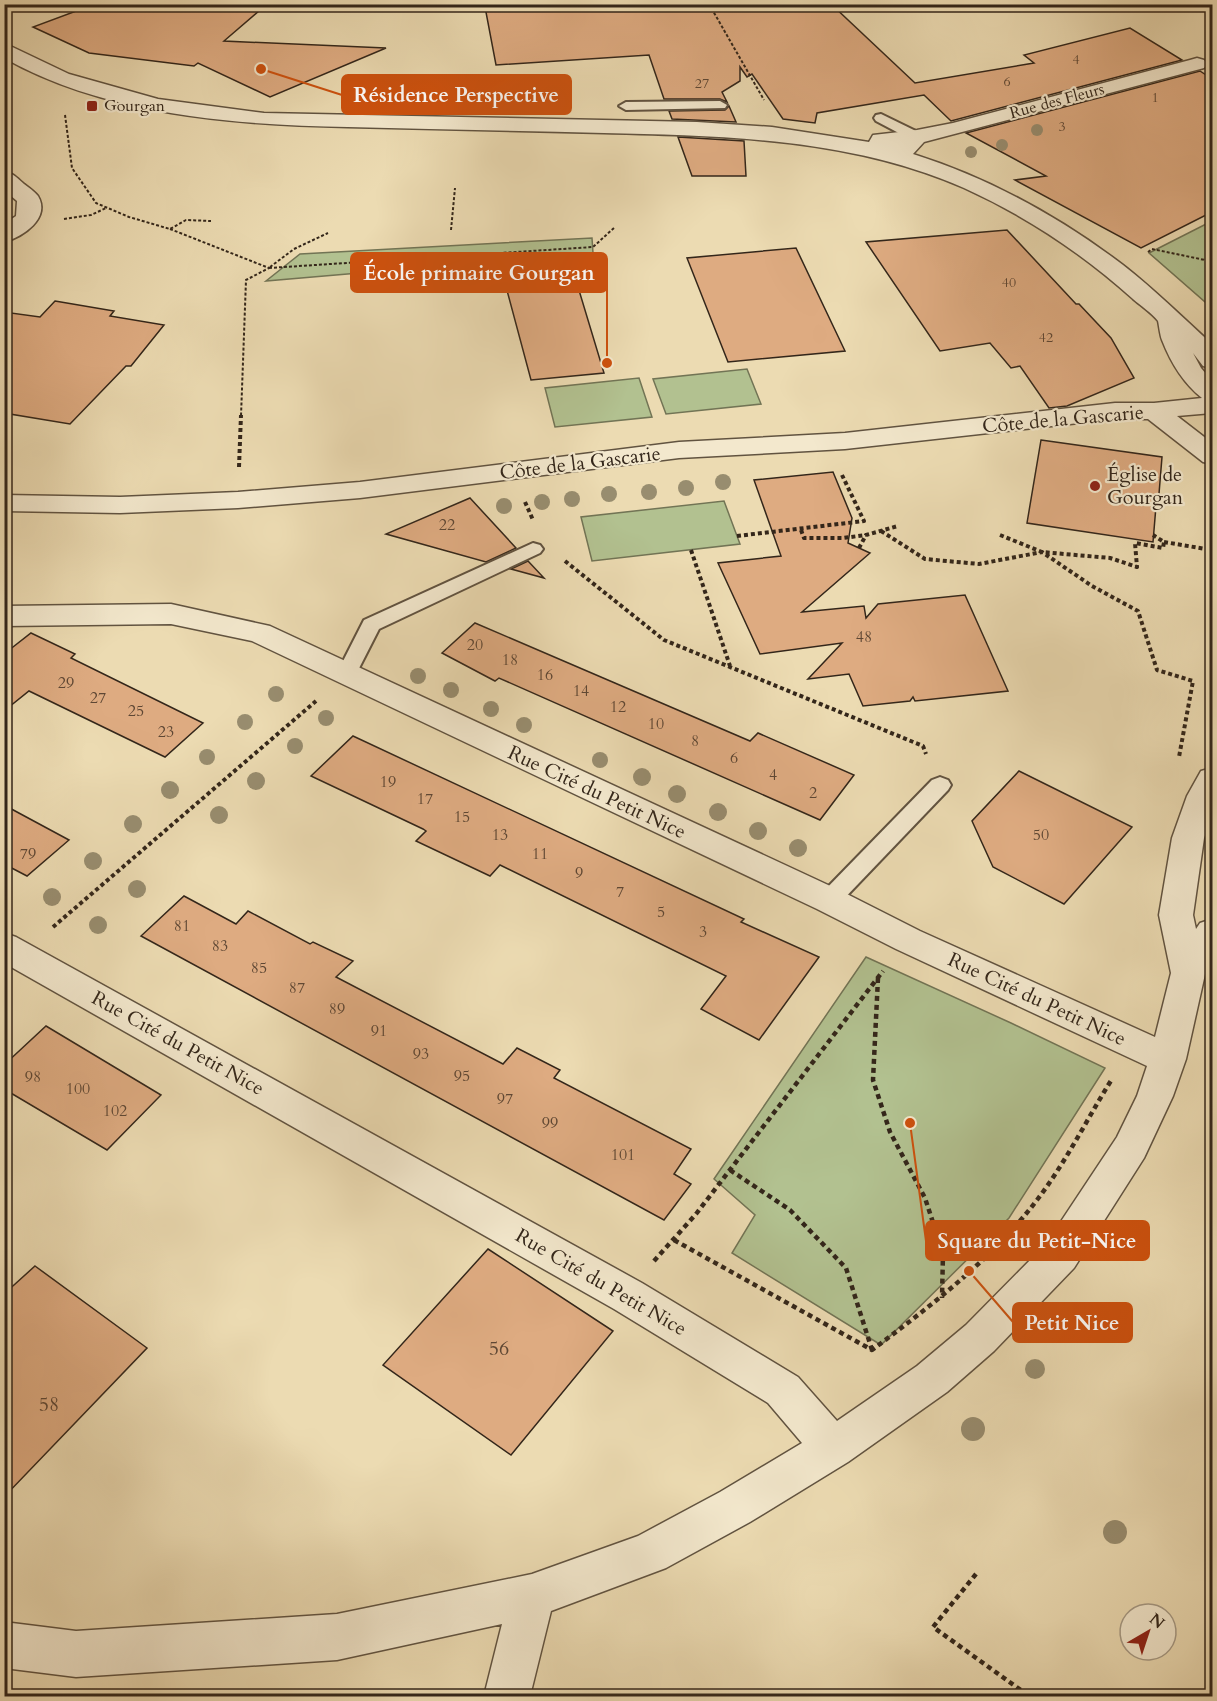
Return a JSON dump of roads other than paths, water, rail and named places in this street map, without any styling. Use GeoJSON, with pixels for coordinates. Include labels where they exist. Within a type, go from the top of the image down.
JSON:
{"type":"FeatureCollection","features":[{"type":"Feature","properties":{"kind":"street"},"geometry":{"type":"LineString","coordinates":[[4,49],[39,69],[62,78],[156,105],[264,119],[698,129],[772,134],[877,150],[963,181],[1023,210],[1066,235],[1116,271],[1204,350],[1212,361]]}},
{"type":"Feature","properties":{"kind":"street","name":"Rue des Fleurs"},"geometry":{"type":"LineString","coordinates":[[877,150],[904,151],[917,137],[1207,65]]}},
{"type":"Feature","properties":{"kind":"street"},"geometry":{"type":"LineString","coordinates":[[4,178],[28,199],[28,219],[4,235]]}},
{"type":"Feature","properties":{"kind":"street"},"geometry":{"type":"LineString","coordinates":[[1168,318],[1178,352],[1197,382],[1212,393]]}},
{"type":"Feature","properties":{"kind":"street","name":"Côte de la Gascarie"},"geometry":{"type":"LineString","coordinates":[[1163,417],[1188,368]]}},
{"type":"Feature","properties":{"kind":"street","name":"Côte de la Gascarie"},"geometry":{"type":"LineString","coordinates":[[1163,417],[1212,405]]}},
{"type":"Feature","properties":{"kind":"street","name":"Côte de la Gascarie"},"geometry":{"type":"LineString","coordinates":[[4,503],[120,505],[238,500],[360,490],[679,450],[845,441],[1115,411],[1212,424]]}},
{"type":"Feature","properties":{"kind":"street"},"geometry":{"type":"LineString","coordinates":[[1163,417],[1212,456]]}},
{"type":"Feature","properties":{"kind":"street","name":"Rue Cité du Petit Nice"},"geometry":{"type":"LineString","coordinates":[[4,616],[171,614],[260,633],[1168,1059]]}},
{"type":"Feature","properties":{"kind":"street"},"geometry":{"type":"LineString","coordinates":[[1188,973],[1176,915],[1188,838],[1203,796],[1212,779]]}},
{"type":"Feature","properties":{"kind":"street"},"geometry":{"type":"LineString","coordinates":[[4,1645],[76,1654],[337,1637],[532,1596],[650,1553],[735,1507],[833,1448],[932,1379],[980,1338],[1060,1256],[1131,1147],[1155,1096],[1168,1059],[1188,973],[1212,932]]}},
{"type":"Feature","properties":{"kind":"street","name":"Rue Cité du Petit Nice"},"geometry":{"type":"LineString","coordinates":[[10,957],[628,1296],[783,1390],[833,1448]]}},
{"type":"Feature","properties":{"kind":"street"},"geometry":{"type":"LineString","coordinates":[[507,1696],[532,1596]]}},
{"type":"Feature","properties":{"kind":"lane"},"geometry":{"type":"LineString","coordinates":[[626,106],[720,105]]}},
{"type":"Feature","properties":{"kind":"lane"},"geometry":{"type":"LineString","coordinates":[[881,118],[917,137]]}},
{"type":"Feature","properties":{"kind":"lane"},"geometry":{"type":"LineString","coordinates":[[346,675],[371,624],[532,549]]}},
{"type":"Feature","properties":{"kind":"lane"},"geometry":{"type":"LineString","coordinates":[[829,900],[940,785]]}},
{"type":"Feature","properties":{"kind":"place","name":"Résidence Perspective"},"geometry":{"type":"Point","coordinates":[261,69]}},
{"type":"Feature","properties":{"kind":"place","name":"Gourgan"},"geometry":{"type":"Point","coordinates":[92,106]}},
{"type":"Feature","properties":{"kind":"place","name":"École primaire Gourgan"},"geometry":{"type":"Point","coordinates":[607,363]}},
{"type":"Feature","properties":{"kind":"place","name":"Église de Gourgan"},"geometry":{"type":"Point","coordinates":[1095,486]}},
{"type":"Feature","properties":{"kind":"place","name":"Square du Petit-Nice"},"geometry":{"type":"Point","coordinates":[910,1123]}},
{"type":"Feature","properties":{"kind":"place","name":"Petit Nice"},"geometry":{"type":"Point","coordinates":[969,1271]}}]}
